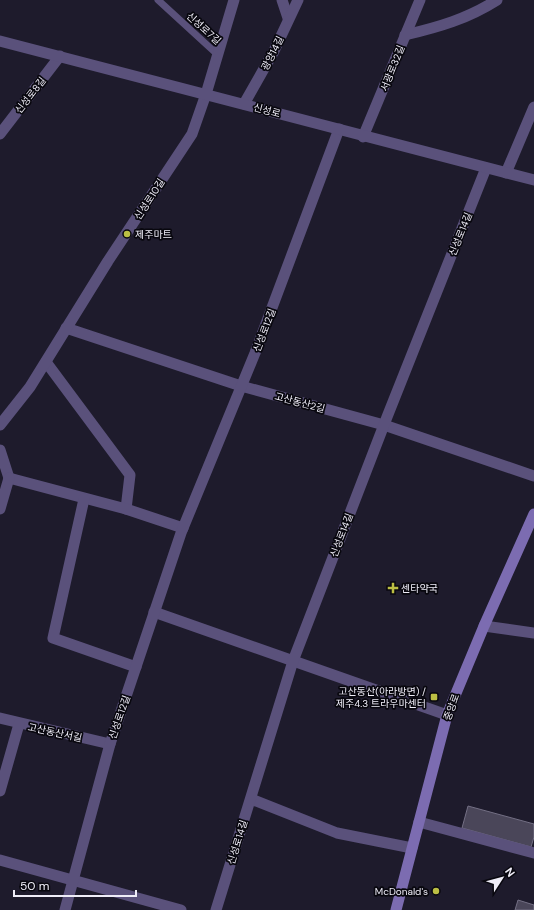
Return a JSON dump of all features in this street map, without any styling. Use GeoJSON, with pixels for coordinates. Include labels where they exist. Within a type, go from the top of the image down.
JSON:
{"type":"FeatureCollection","features":[{"type":"Feature","properties":{"kind":"main road","name":"중앙로"},"geometry":{"type":"LineString","coordinates":[[396,910],[447,715],[484,626],[534,514]]}},
{"type":"Feature","properties":{"kind":"street","name":"신성로10길"},"geometry":{"type":"LineString","coordinates":[[0,425],[30,387],[66,328],[192,134],[206,94],[234,0]]}},
{"type":"Feature","properties":{"kind":"street"},"geometry":{"type":"LineString","coordinates":[[282,0],[288,18]]}},
{"type":"Feature","properties":{"kind":"street","name":"광양14길"},"geometry":{"type":"LineString","coordinates":[[244,104],[274,51],[288,18],[298,0]]}},
{"type":"Feature","properties":{"kind":"street","name":"서광로32길"},"geometry":{"type":"LineString","coordinates":[[364,137],[420,0]]}},
{"type":"Feature","properties":{"kind":"street"},"geometry":{"type":"LineString","coordinates":[[405,35],[446,25],[485,8],[497,0]]}},
{"type":"Feature","properties":{"kind":"street","name":"신성로"},"geometry":{"type":"LineString","coordinates":[[0,40],[340,129],[364,137],[534,180]]}},
{"type":"Feature","properties":{"kind":"street","name":"신성로8길"},"geometry":{"type":"LineString","coordinates":[[0,134],[60,56]]}},
{"type":"Feature","properties":{"kind":"street"},"geometry":{"type":"LineString","coordinates":[[506,173],[534,107]]}},
{"type":"Feature","properties":{"kind":"street","name":"신성로12길"},"geometry":{"type":"LineString","coordinates":[[65,910],[110,744],[183,528],[241,386],[340,129]]}},
{"type":"Feature","properties":{"kind":"street","name":"신성로14길"},"geometry":{"type":"LineString","coordinates":[[216,910],[293,661],[384,425],[486,168]]}},
{"type":"Feature","properties":{"kind":"street","name":"고산동산2길"},"geometry":{"type":"LineString","coordinates":[[66,328],[241,386],[384,425],[534,476]]}},
{"type":"Feature","properties":{"kind":"street"},"geometry":{"type":"LineString","coordinates":[[46,362],[130,475],[126,509]]}},
{"type":"Feature","properties":{"kind":"street"},"geometry":{"type":"LineString","coordinates":[[0,450],[9,478],[0,509]]}},
{"type":"Feature","properties":{"kind":"street"},"geometry":{"type":"LineString","coordinates":[[9,478],[126,509],[183,528]]}},
{"type":"Feature","properties":{"kind":"street"},"geometry":{"type":"LineString","coordinates":[[84,499],[53,638],[136,667]]}},
{"type":"Feature","properties":{"kind":"street"},"geometry":{"type":"LineString","coordinates":[[154,612],[447,715]]}},
{"type":"Feature","properties":{"kind":"street"},"geometry":{"type":"LineString","coordinates":[[484,626],[534,633]]}},
{"type":"Feature","properties":{"kind":"street","name":"고산동산서길"},"geometry":{"type":"LineString","coordinates":[[0,718],[19,724],[110,744]]}},
{"type":"Feature","properties":{"kind":"street"},"geometry":{"type":"LineString","coordinates":[[0,791],[19,724]]}},
{"type":"Feature","properties":{"kind":"street"},"geometry":{"type":"LineString","coordinates":[[250,799],[337,833],[412,848]]}},
{"type":"Feature","properties":{"kind":"street"},"geometry":{"type":"LineString","coordinates":[[419,822],[534,853]]}},
{"type":"Feature","properties":{"kind":"street"},"geometry":{"type":"LineString","coordinates":[[0,860],[181,910]]}},
{"type":"Feature","properties":{"kind":"lane","name":"신성로7길"},"geometry":{"type":"LineString","coordinates":[[158,0],[218,54]]}},
{"type":"Feature","properties":{"kind":"building"},"geometry":{"type":"Polygon","coordinates":[[[468,806],[534,824],[534,837],[531,847],[462,828],[468,806]]]}},
{"type":"Feature","properties":{"kind":"building"},"geometry":{"type":"Polygon","coordinates":[[[518,900],[534,905],[534,910],[515,910],[518,900]]]}},
{"type":"Feature","properties":{"kind":"place","name":"제주마트"},"geometry":{"type":"Point","coordinates":[127,234]}},
{"type":"Feature","properties":{"kind":"place","name":"센타약국"},"geometry":{"type":"Point","coordinates":[393,588]}},
{"type":"Feature","properties":{"kind":"place","name":"고산동산(아라방면) / 제주4.3 트라우마센터"},"geometry":{"type":"Point","coordinates":[434,697]}},
{"type":"Feature","properties":{"kind":"place","name":"McDonald's"},"geometry":{"type":"Point","coordinates":[436,891]}}]}
